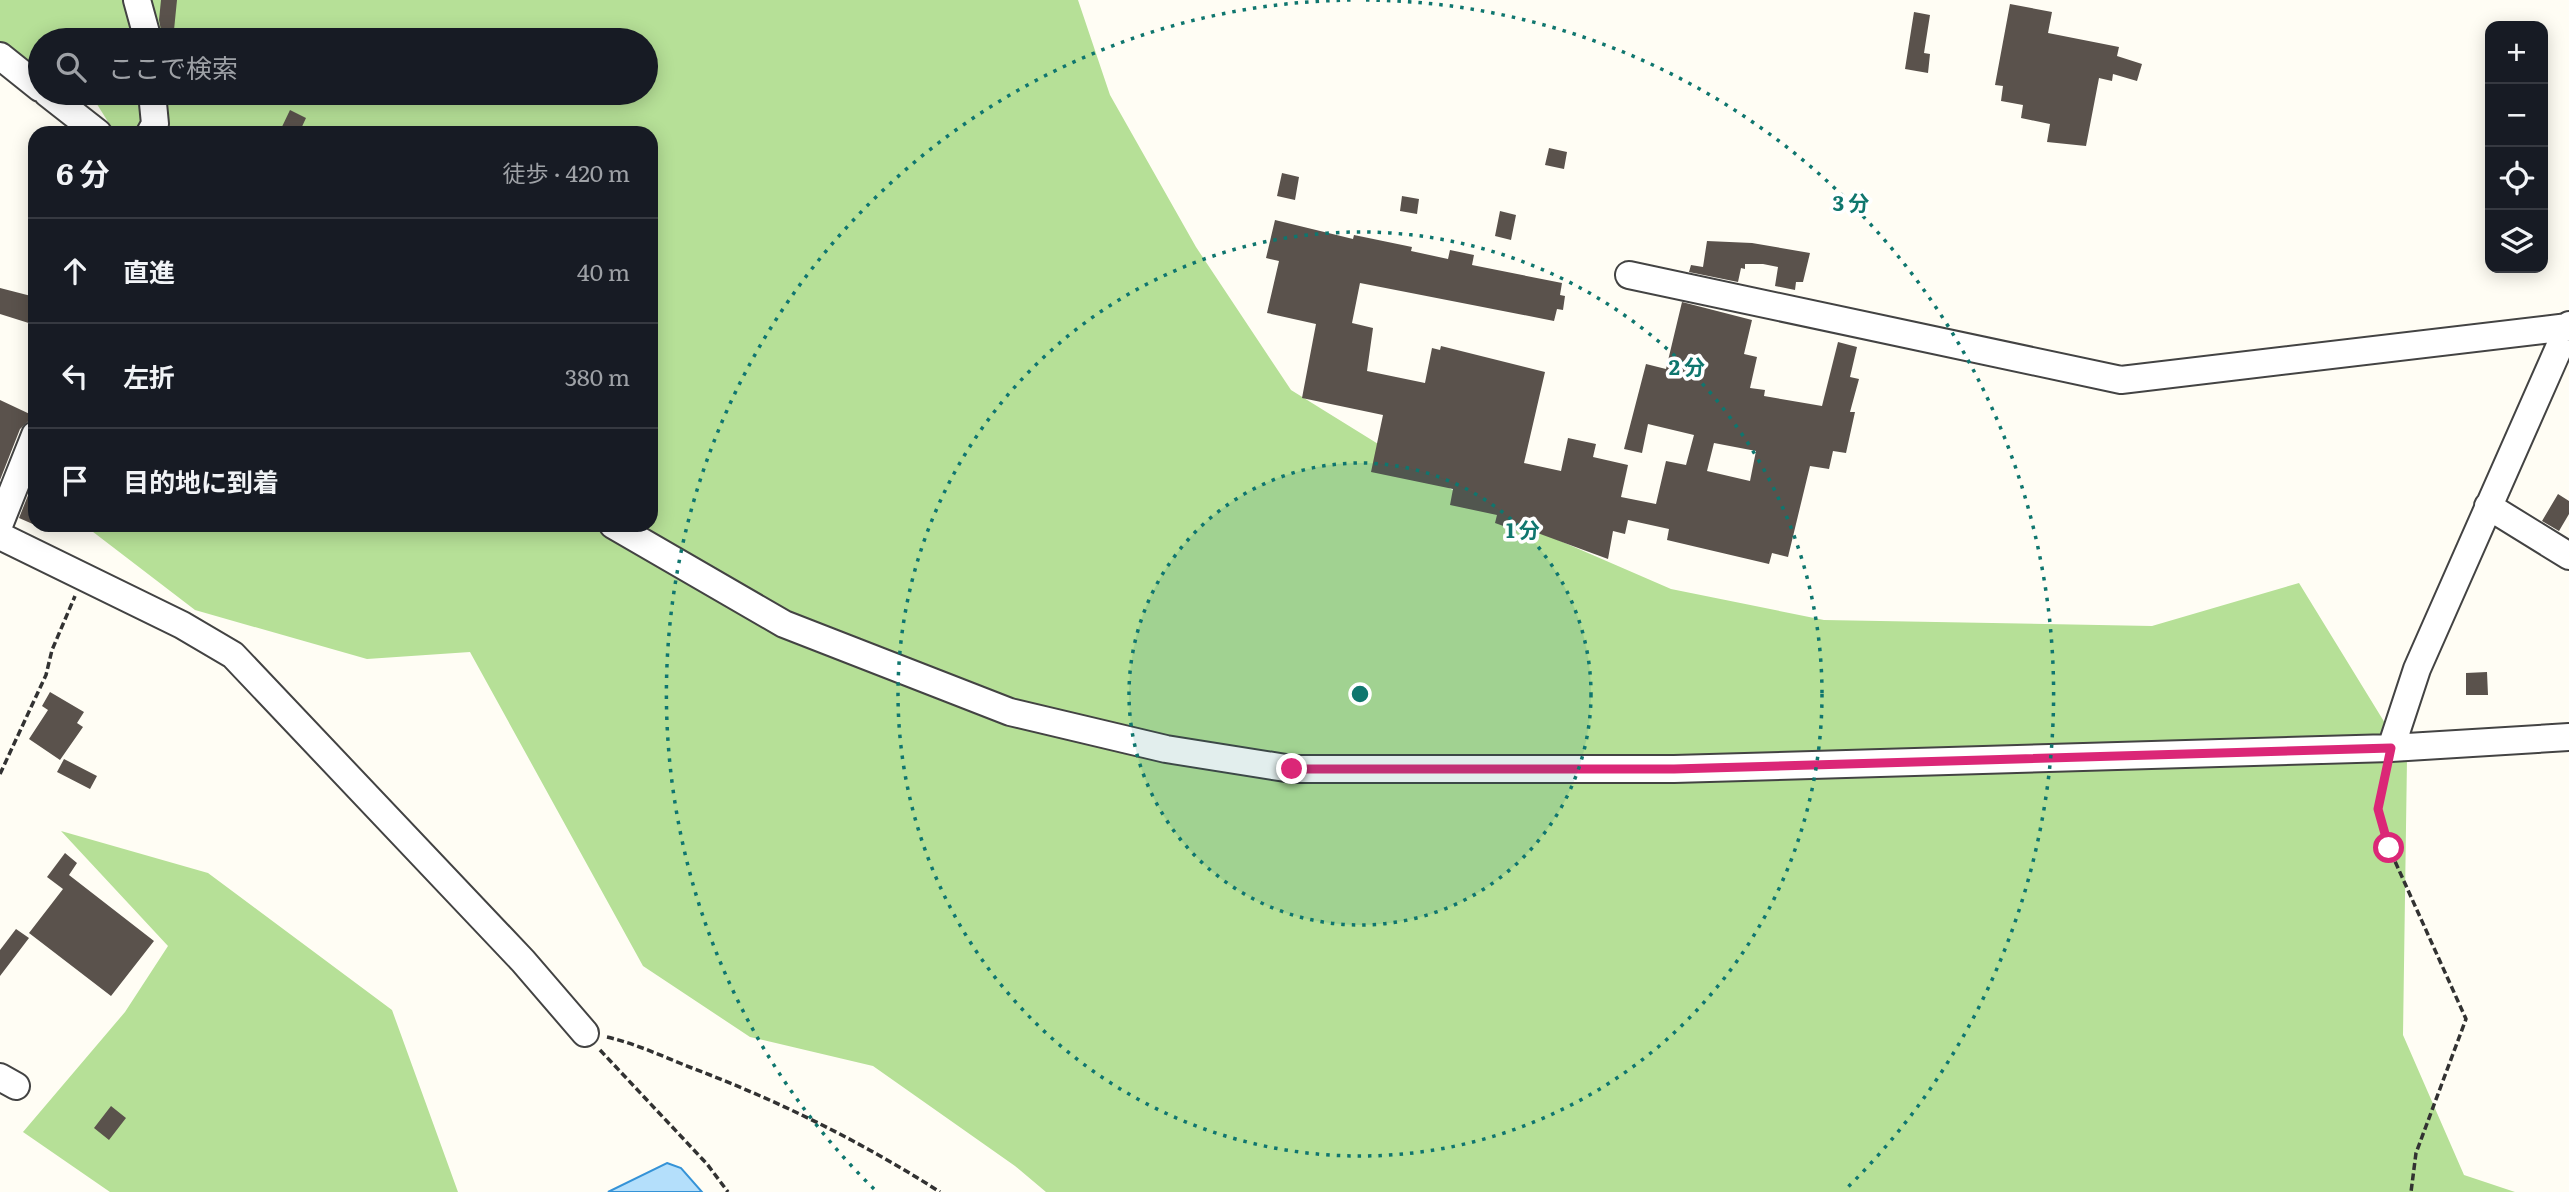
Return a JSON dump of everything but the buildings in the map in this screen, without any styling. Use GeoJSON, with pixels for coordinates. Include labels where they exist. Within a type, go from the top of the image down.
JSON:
{"type":"FeatureCollection","features":[{"type":"Feature","properties":{"kind":"street"},"geometry":{"type":"LineString","coordinates":[[137,0],[145,28]]}},
{"type":"Feature","properties":{"kind":"street"},"geometry":{"type":"LineString","coordinates":[[0,56],[28,78]]}},
{"type":"Feature","properties":{"kind":"street"},"geometry":{"type":"LineString","coordinates":[[62,105],[89,126]]}},
{"type":"Feature","properties":{"kind":"street"},"geometry":{"type":"LineString","coordinates":[[153,105],[154,126]]}},
{"type":"Feature","properties":{"kind":"street"},"geometry":{"type":"LineString","coordinates":[[1629,275],[2121,380],[2568,326]]}},
{"type":"Feature","properties":{"kind":"street"},"geometry":{"type":"LineString","coordinates":[[2391,748],[2417,669],[2568,326]]}},
{"type":"Feature","properties":{"kind":"street"},"geometry":{"type":"LineString","coordinates":[[0,523],[28,453]]}},
{"type":"Feature","properties":{"kind":"street"},"geometry":{"type":"LineString","coordinates":[[2488,506],[2569,556]]}},
{"type":"Feature","properties":{"kind":"street"},"geometry":{"type":"LineString","coordinates":[[625,532],[784,624],[1010,712],[1166,749],[1292,769],[1674,769],[2391,748],[2569,737]]}},
{"type":"Feature","properties":{"kind":"street"},"geometry":{"type":"LineString","coordinates":[[0,536],[182,625],[233,655],[523,961],[584,1033]]}},
{"type":"Feature","properties":{"kind":"path"},"geometry":{"type":"LineString","coordinates":[[0,774],[46,675],[52,650],[84,576]]}},
{"type":"Feature","properties":{"kind":"path"},"geometry":{"type":"LineString","coordinates":[[2391,748],[2378,809],[2389,848],[2466,1019],[2416,1153],[2411,1192]]}},
{"type":"Feature","properties":{"kind":"path"},"geometry":{"type":"LineString","coordinates":[[584,1033],[707,1164],[728,1192]]}},
{"type":"Feature","properties":{"kind":"path"},"geometry":{"type":"LineString","coordinates":[[584,1033],[622,1041],[723,1080],[886,1158],[940,1192]]}},
{"type":"Feature","properties":{"kind":"green space"},"geometry":{"type":"Polygon","coordinates":[[[0,0],[1078,0],[1110,95],[1196,247],[1291,390],[1475,504],[1671,589],[1824,620],[2152,626],[2299,583],[2407,759],[2403,1035],[2464,1175],[2515,1192],[1046,1192],[1015,1166],[873,1066],[750,1037],[643,966],[470,652],[367,659],[195,610],[93,532],[658,532],[658,126],[111,126],[98,105],[658,105],[658,28],[28,28],[28,73],[0,66],[0,0]]]}},
{"type":"Feature","properties":{"kind":"green space"},"geometry":{"type":"Polygon","coordinates":[[[61,831],[208,873],[392,1010],[458,1192],[110,1192],[23,1132],[125,1012],[168,946],[61,831]]]}},
{"type":"Feature","properties":{"kind":"water"},"geometry":{"type":"Polygon","coordinates":[[[667,1163],[681,1168],[702,1192],[608,1192],[667,1163]]]}},
{"type":"Feature","properties":{"kind":"route"},"geometry":{"type":"LineString","coordinates":[[1292,769],[1674,769],[2391,748],[2378,809],[2389,848]]}}]}
